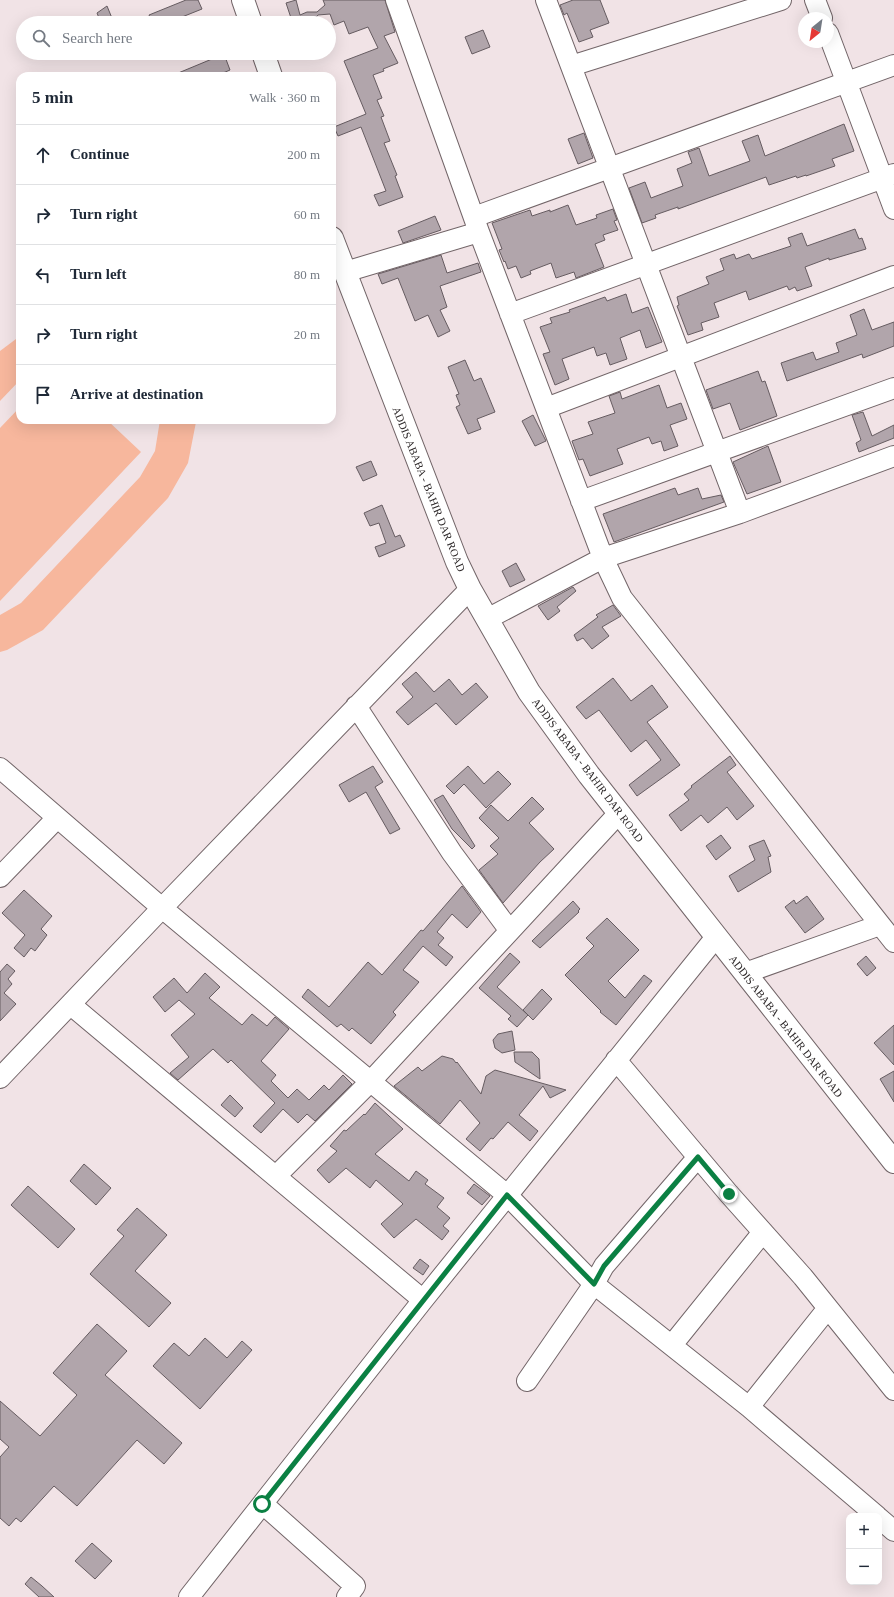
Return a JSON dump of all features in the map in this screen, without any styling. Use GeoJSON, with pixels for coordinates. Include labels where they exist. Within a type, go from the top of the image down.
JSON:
{"type":"FeatureCollection","features":[{"type":"Feature","properties":{"kind":"highway"},"geometry":{"type":"LineString","coordinates":[[243,0],[249,16]]}},
{"type":"Feature","properties":{"kind":"highway"},"geometry":{"type":"LineString","coordinates":[[265,60],[270,72]]}},
{"type":"Feature","properties":{"kind":"highway","name":"ADDIS ABABA - BAHIR DAR ROAD"},"geometry":{"type":"LineString","coordinates":[[336,248],[457,562],[486,619],[529,692],[618,813],[894,1162]]}},
{"type":"Feature","properties":{"kind":"street"},"geometry":{"type":"LineString","coordinates":[[396,0],[476,225],[603,558],[622,598],[894,942]]}},
{"type":"Feature","properties":{"kind":"street"},"geometry":{"type":"LineString","coordinates":[[546,0],[740,513]]}},
{"type":"Feature","properties":{"kind":"street"},"geometry":{"type":"LineString","coordinates":[[571,66],[781,0]]}},
{"type":"Feature","properties":{"kind":"street"},"geometry":{"type":"LineString","coordinates":[[815,0],[820,12]]}},
{"type":"Feature","properties":{"kind":"street"},"geometry":{"type":"LineString","coordinates":[[834,48],[847,83],[888,176],[894,209]]}},
{"type":"Feature","properties":{"kind":"street"},"geometry":{"type":"LineString","coordinates":[[345,272],[476,225],[610,168],[894,65]]}},
{"type":"Feature","properties":{"kind":"street"},"geometry":{"type":"LineString","coordinates":[[510,314],[888,176]]}},
{"type":"Feature","properties":{"kind":"street"},"geometry":{"type":"LineString","coordinates":[[546,408],[894,276]]}},
{"type":"Feature","properties":{"kind":"street"},"geometry":{"type":"LineString","coordinates":[[581,501],[894,388]]}},
{"type":"Feature","properties":{"kind":"street"},"geometry":{"type":"LineString","coordinates":[[486,619],[603,558],[740,513],[894,456]]}},
{"type":"Feature","properties":{"kind":"street"},"geometry":{"type":"LineString","coordinates":[[0,1078],[72,1005],[162,908],[470,589]]}},
{"type":"Feature","properties":{"kind":"street"},"geometry":{"type":"LineString","coordinates":[[356,706],[452,853],[510,931]]}},
{"type":"Feature","properties":{"kind":"street"},"geometry":{"type":"LineString","coordinates":[[0,768],[162,908],[507,1195],[594,1284],[749,1407],[873,1513]]}},
{"type":"Feature","properties":{"kind":"street"},"geometry":{"type":"LineString","coordinates":[[276,1176],[371,1081],[618,813]]}},
{"type":"Feature","properties":{"kind":"street"},"geometry":{"type":"LineString","coordinates":[[0,877],[57,818]]}},
{"type":"Feature","properties":{"kind":"street"},"geometry":{"type":"LineString","coordinates":[[745,973],[880,925]]}},
{"type":"Feature","properties":{"kind":"street"},"geometry":{"type":"LineString","coordinates":[[189,1597],[423,1300],[716,937]]}},
{"type":"Feature","properties":{"kind":"street"},"geometry":{"type":"LineString","coordinates":[[72,1005],[423,1300]]}},
{"type":"Feature","properties":{"kind":"street"},"geometry":{"type":"LineString","coordinates":[[616,1060],[698,1157],[804,1277],[894,1390]]}},
{"type":"Feature","properties":{"kind":"street"},"geometry":{"type":"LineString","coordinates":[[527,1381],[594,1284],[604,1266],[698,1157]]}},
{"type":"Feature","properties":{"kind":"street"},"geometry":{"type":"LineString","coordinates":[[672,1345],[763,1232]]}},
{"type":"Feature","properties":{"kind":"street"},"geometry":{"type":"LineString","coordinates":[[749,1407],[828,1308]]}},
{"type":"Feature","properties":{"kind":"street"},"geometry":{"type":"LineString","coordinates":[[262,1504],[355,1586],[347,1597]]}},
{"type":"Feature","properties":{"kind":"street"},"geometry":{"type":"LineString","coordinates":[[882,1521],[894,1531]]}},
{"type":"Feature","properties":{"kind":"shaded area"},"geometry":{"type":"Polygon","coordinates":[[[16,339],[16,384],[0,401],[0,351],[16,339]]]}},
{"type":"Feature","properties":{"kind":"shaded area"},"geometry":{"type":"Polygon","coordinates":[[[16,411],[16,424],[111,424],[141,452],[0,601],[0,428],[16,411]]]}},
{"type":"Feature","properties":{"kind":"shaded area"},"geometry":{"type":"Polygon","coordinates":[[[159,424],[196,424],[188,463],[168,498],[43,630],[7,650],[0,652],[0,615],[21,603],[140,477],[155,451],[159,424]]]}},
{"type":"Feature","properties":{"kind":"building"},"geometry":{"type":"Polygon","coordinates":[[[186,0],[198,0],[202,9],[184,16],[149,15],[186,0]]]}},
{"type":"Feature","properties":{"kind":"building"},"geometry":{"type":"Polygon","coordinates":[[[296,0],[300,15],[307,12],[317,12],[325,5],[323,0],[385,0],[395,32],[384,36],[398,63],[373,75],[382,98],[377,100],[384,116],[381,117],[390,141],[384,143],[397,175],[395,176],[403,197],[379,206],[374,195],[386,191],[361,127],[338,136],[336,132],[336,126],[366,114],[344,61],[378,48],[368,27],[349,34],[344,21],[336,24],[336,16],[331,16],[330,14],[317,16],[290,16],[286,3],[296,0]]]}},
{"type":"Feature","properties":{"kind":"building"},"geometry":{"type":"Polygon","coordinates":[[[573,0],[600,0],[609,23],[590,30],[593,37],[579,42],[567,13],[564,15],[560,5],[573,0]]]}},
{"type":"Feature","properties":{"kind":"building"},"geometry":{"type":"Polygon","coordinates":[[[107,6],[111,16],[98,16],[97,13],[107,6]]]}},
{"type":"Feature","properties":{"kind":"building"},"geometry":{"type":"Polygon","coordinates":[[[483,30],[490,47],[472,54],[465,37],[483,30]]]}},
{"type":"Feature","properties":{"kind":"building"},"geometry":{"type":"Polygon","coordinates":[[[210,60],[226,60],[230,70],[225,72],[181,72],[210,60]]]}},
{"type":"Feature","properties":{"kind":"building"},"geometry":{"type":"Polygon","coordinates":[[[844,124],[854,151],[832,159],[835,166],[806,176],[797,178],[796,176],[769,185],[766,177],[678,209],[678,207],[655,215],[656,218],[642,223],[629,188],[645,182],[651,198],[683,186],[677,169],[692,163],[688,152],[699,148],[709,176],[750,161],[742,141],[758,135],[765,156],[844,124]]]}},
{"type":"Feature","properties":{"kind":"building"},"geometry":{"type":"Polygon","coordinates":[[[584,133],[593,158],[578,164],[568,139],[584,133]]]}},
{"type":"Feature","properties":{"kind":"building"},"geometry":{"type":"Polygon","coordinates":[[[568,205],[576,225],[597,218],[596,215],[613,209],[617,220],[614,221],[618,230],[603,235],[605,240],[595,244],[604,267],[576,278],[574,272],[556,278],[551,263],[530,271],[531,274],[521,278],[516,266],[508,269],[499,250],[502,249],[492,223],[530,210],[532,216],[550,210],[550,212],[568,205]]]}},
{"type":"Feature","properties":{"kind":"building"},"geometry":{"type":"Polygon","coordinates":[[[435,216],[441,230],[403,243],[398,231],[435,216]]]}},
{"type":"Feature","properties":{"kind":"building"},"geometry":{"type":"Polygon","coordinates":[[[855,229],[859,239],[862,238],[866,249],[829,260],[829,258],[805,267],[812,286],[797,291],[795,287],[789,290],[787,286],[749,300],[746,291],[714,303],[719,317],[701,323],[703,330],[688,335],[677,306],[679,305],[677,297],[709,284],[706,277],[724,270],[720,259],[734,254],[736,259],[749,254],[752,259],[791,246],[788,238],[802,233],[807,246],[855,229]]]}},
{"type":"Feature","properties":{"kind":"building"},"geometry":{"type":"Polygon","coordinates":[[[441,255],[447,273],[478,263],[481,272],[440,286],[447,307],[440,310],[450,331],[438,337],[428,315],[415,321],[398,278],[382,284],[378,274],[441,255]]]}},
{"type":"Feature","properties":{"kind":"building"},"geometry":{"type":"Polygon","coordinates":[[[626,294],[632,313],[648,307],[662,342],[646,348],[640,330],[620,338],[627,359],[610,365],[606,353],[597,356],[594,347],[562,359],[569,379],[555,385],[543,354],[550,352],[540,327],[552,323],[550,318],[570,312],[569,310],[605,297],[607,301],[626,294]]]}},
{"type":"Feature","properties":{"kind":"building"},"geometry":{"type":"Polygon","coordinates":[[[864,309],[872,330],[894,322],[894,346],[863,358],[862,354],[787,381],[781,363],[813,352],[816,360],[839,352],[836,343],[857,335],[850,315],[864,309]]]}},
{"type":"Feature","properties":{"kind":"building"},"geometry":{"type":"Polygon","coordinates":[[[465,360],[474,381],[481,378],[495,412],[477,419],[481,429],[468,434],[456,407],[460,405],[456,395],[459,394],[448,367],[465,360]]]}},
{"type":"Feature","properties":{"kind":"building"},"geometry":{"type":"Polygon","coordinates":[[[758,371],[762,382],[765,381],[777,416],[740,430],[730,403],[713,409],[706,390],[758,371]]]}},
{"type":"Feature","properties":{"kind":"building"},"geometry":{"type":"Polygon","coordinates":[[[659,385],[667,408],[681,403],[687,419],[670,425],[678,446],[664,451],[661,441],[652,444],[649,437],[617,449],[623,464],[590,476],[583,459],[579,460],[572,441],[593,434],[588,422],[615,413],[609,396],[620,392],[622,399],[659,385]]]}},
{"type":"Feature","properties":{"kind":"building"},"geometry":{"type":"Polygon","coordinates":[[[863,412],[872,436],[894,425],[894,438],[859,452],[856,443],[861,440],[852,415],[863,412]]]}},
{"type":"Feature","properties":{"kind":"building"},"geometry":{"type":"Polygon","coordinates":[[[533,415],[546,441],[535,446],[522,421],[533,415]]]}},
{"type":"Feature","properties":{"kind":"building"},"geometry":{"type":"Polygon","coordinates":[[[768,446],[781,482],[747,494],[733,462],[768,446]]]}},
{"type":"Feature","properties":{"kind":"building"},"geometry":{"type":"Polygon","coordinates":[[[371,461],[377,475],[363,481],[356,467],[371,461]]]}},
{"type":"Feature","properties":{"kind":"building"},"geometry":{"type":"Polygon","coordinates":[[[675,488],[678,495],[698,488],[702,499],[721,495],[724,502],[614,542],[603,514],[675,488]]]}},
{"type":"Feature","properties":{"kind":"building"},"geometry":{"type":"Polygon","coordinates":[[[382,505],[395,537],[400,535],[405,546],[379,557],[375,547],[386,543],[379,523],[370,526],[364,513],[382,505]]]}},
{"type":"Feature","properties":{"kind":"building"},"geometry":{"type":"Polygon","coordinates":[[[516,563],[525,580],[510,587],[502,571],[516,563]]]}},
{"type":"Feature","properties":{"kind":"building"},"geometry":{"type":"Polygon","coordinates":[[[573,587],[576,591],[557,607],[560,611],[548,620],[538,606],[573,587]]]}},
{"type":"Feature","properties":{"kind":"building"},"geometry":{"type":"Polygon","coordinates":[[[613,605],[621,616],[602,627],[609,636],[592,649],[583,638],[577,641],[574,635],[598,617],[596,615],[613,605]]]}},
{"type":"Feature","properties":{"kind":"building"},"geometry":{"type":"Polygon","coordinates":[[[416,672],[434,692],[449,679],[462,695],[476,683],[488,697],[456,725],[436,703],[408,725],[396,712],[413,697],[402,684],[416,672]]]}},
{"type":"Feature","properties":{"kind":"building"},"geometry":{"type":"Polygon","coordinates":[[[613,678],[631,701],[652,685],[668,707],[647,722],[680,765],[637,796],[629,785],[661,760],[646,740],[631,752],[599,710],[586,719],[576,707],[613,678]]]}},
{"type":"Feature","properties":{"kind":"building"},"geometry":{"type":"Polygon","coordinates":[[[730,756],[736,765],[727,772],[754,806],[737,820],[727,807],[708,823],[701,815],[681,831],[669,815],[689,800],[684,794],[692,787],[691,786],[730,756]]]}},
{"type":"Feature","properties":{"kind":"building"},"geometry":{"type":"Polygon","coordinates":[[[373,766],[383,782],[375,787],[400,829],[390,834],[366,792],[349,802],[339,785],[373,766]]]}},
{"type":"Feature","properties":{"kind":"building"},"geometry":{"type":"Polygon","coordinates":[[[468,766],[484,784],[498,771],[511,784],[486,808],[464,784],[454,794],[446,786],[468,766]]]}},
{"type":"Feature","properties":{"kind":"building"},"geometry":{"type":"Polygon","coordinates":[[[443,795],[475,846],[472,849],[452,829],[434,800],[443,795]]]}},
{"type":"Feature","properties":{"kind":"building"},"geometry":{"type":"Polygon","coordinates":[[[532,797],[544,809],[529,823],[554,849],[540,862],[503,903],[479,870],[498,854],[490,846],[499,838],[479,818],[491,805],[508,821],[532,797]]]}},
{"type":"Feature","properties":{"kind":"building"},"geometry":{"type":"Polygon","coordinates":[[[721,835],[731,848],[716,860],[706,846],[721,835]]]}},
{"type":"Feature","properties":{"kind":"building"},"geometry":{"type":"Polygon","coordinates":[[[764,840],[771,856],[768,857],[771,872],[738,892],[729,876],[755,860],[749,846],[764,840]]]}},
{"type":"Feature","properties":{"kind":"building"},"geometry":{"type":"Polygon","coordinates":[[[462,886],[481,912],[467,928],[452,914],[437,932],[444,938],[438,945],[453,957],[446,966],[423,946],[403,970],[419,982],[393,1012],[396,1015],[371,1044],[352,1028],[349,1031],[341,1024],[337,1027],[302,997],[308,989],[329,1007],[368,962],[382,975],[462,886]]]}},
{"type":"Feature","properties":{"kind":"building"},"geometry":{"type":"Polygon","coordinates":[[[24,890],[52,916],[41,929],[47,935],[35,951],[31,948],[24,957],[14,948],[25,935],[2,913],[24,890]]]}},
{"type":"Feature","properties":{"kind":"building"},"geometry":{"type":"Polygon","coordinates":[[[807,896],[824,919],[805,933],[785,907],[794,900],[796,904],[807,896]]]}},
{"type":"Feature","properties":{"kind":"building"},"geometry":{"type":"Polygon","coordinates":[[[573,901],[580,909],[578,911],[579,912],[540,948],[532,941],[573,901]]]}},
{"type":"Feature","properties":{"kind":"building"},"geometry":{"type":"Polygon","coordinates":[[[607,918],[639,950],[608,981],[625,998],[644,975],[652,981],[616,1025],[600,1012],[601,1011],[565,975],[594,946],[586,938],[607,918]]]}},
{"type":"Feature","properties":{"kind":"building"},"geometry":{"type":"Polygon","coordinates":[[[510,953],[520,962],[497,987],[528,1015],[517,1027],[508,1019],[511,1016],[479,988],[510,953]]]}},
{"type":"Feature","properties":{"kind":"building"},"geometry":{"type":"Polygon","coordinates":[[[866,956],[876,968],[867,976],[857,964],[866,956]]]}},
{"type":"Feature","properties":{"kind":"building"},"geometry":{"type":"Polygon","coordinates":[[[7,964],[15,971],[8,979],[12,984],[4,993],[16,1004],[0,1021],[0,972],[7,964]]]}},
{"type":"Feature","properties":{"kind":"building"},"geometry":{"type":"Polygon","coordinates":[[[205,973],[220,987],[209,998],[242,1025],[252,1014],[267,1026],[275,1017],[289,1029],[261,1061],[276,1075],[271,1081],[288,1098],[297,1089],[309,1100],[324,1085],[329,1090],[343,1075],[352,1084],[315,1121],[307,1114],[298,1123],[283,1109],[261,1133],[253,1126],[275,1103],[231,1060],[228,1063],[213,1049],[178,1080],[170,1073],[189,1057],[171,1035],[195,1014],[179,1000],[165,1012],[153,997],[174,978],[187,993],[205,973]]]}},
{"type":"Feature","properties":{"kind":"building"},"geometry":{"type":"Polygon","coordinates":[[[542,989],[552,999],[533,1020],[523,1010],[542,989]]]}},
{"type":"Feature","properties":{"kind":"building"},"geometry":{"type":"Polygon","coordinates":[[[894,1025],[894,1065],[874,1043],[894,1025]]]}},
{"type":"Feature","properties":{"kind":"building"},"geometry":{"type":"Polygon","coordinates":[[[512,1031],[515,1050],[502,1053],[495,1048],[493,1040],[498,1034],[512,1031]]]}},
{"type":"Feature","properties":{"kind":"building"},"geometry":{"type":"Polygon","coordinates":[[[514,1052],[532,1052],[539,1059],[540,1079],[515,1062],[514,1052]]]}},
{"type":"Feature","properties":{"kind":"building"},"geometry":{"type":"Polygon","coordinates":[[[442,1056],[453,1059],[456,1063],[457,1062],[481,1094],[486,1076],[495,1070],[566,1090],[550,1098],[543,1086],[519,1115],[538,1131],[530,1141],[508,1122],[480,1151],[466,1139],[480,1123],[460,1100],[440,1124],[394,1086],[418,1067],[422,1071],[442,1056]]]}},
{"type":"Feature","properties":{"kind":"building"},"geometry":{"type":"Polygon","coordinates":[[[894,1071],[894,1102],[880,1079],[894,1071]]]}},
{"type":"Feature","properties":{"kind":"building"},"geometry":{"type":"Polygon","coordinates":[[[230,1095],[243,1108],[235,1117],[221,1105],[230,1095]]]}},
{"type":"Feature","properties":{"kind":"building"},"geometry":{"type":"Polygon","coordinates":[[[375,1103],[403,1129],[375,1154],[409,1181],[416,1171],[428,1180],[425,1184],[444,1198],[437,1207],[450,1218],[443,1226],[449,1231],[442,1240],[416,1219],[394,1238],[381,1224],[403,1204],[401,1202],[376,1180],[370,1188],[346,1168],[329,1183],[317,1170],[337,1151],[330,1146],[344,1130],[346,1131],[364,1114],[365,1115],[375,1103]]]}},
{"type":"Feature","properties":{"kind":"building"},"geometry":{"type":"Polygon","coordinates":[[[84,1164],[111,1188],[96,1205],[70,1181],[84,1164]]]}},
{"type":"Feature","properties":{"kind":"building"},"geometry":{"type":"Polygon","coordinates":[[[474,1184],[490,1196],[482,1205],[467,1193],[474,1184]]]}},
{"type":"Feature","properties":{"kind":"building"},"geometry":{"type":"Polygon","coordinates":[[[28,1186],[75,1229],[58,1248],[11,1205],[28,1186]]]}},
{"type":"Feature","properties":{"kind":"building"},"geometry":{"type":"Polygon","coordinates":[[[137,1208],[167,1235],[135,1271],[171,1303],[149,1327],[90,1274],[124,1236],[117,1230],[137,1208]]]}},
{"type":"Feature","properties":{"kind":"building"},"geometry":{"type":"Polygon","coordinates":[[[420,1259],[429,1266],[423,1275],[413,1268],[420,1259]]]}},
{"type":"Feature","properties":{"kind":"building"},"geometry":{"type":"Polygon","coordinates":[[[97,1324],[127,1351],[105,1375],[182,1443],[164,1464],[137,1440],[77,1506],[54,1486],[21,1522],[16,1518],[9,1526],[0,1518],[0,1457],[9,1447],[0,1439],[0,1401],[40,1436],[77,1395],[53,1373],[97,1324]]]}},
{"type":"Feature","properties":{"kind":"building"},"geometry":{"type":"Polygon","coordinates":[[[205,1338],[227,1358],[242,1341],[252,1350],[200,1409],[153,1366],[174,1343],[189,1356],[205,1338]]]}},
{"type":"Feature","properties":{"kind":"building"},"geometry":{"type":"Polygon","coordinates":[[[92,1543],[112,1561],[95,1579],[75,1561],[92,1543]]]}},
{"type":"Feature","properties":{"kind":"building"},"geometry":{"type":"Polygon","coordinates":[[[31,1577],[54,1597],[39,1597],[25,1584],[31,1577]]]}},
{"type":"Feature","properties":{"kind":"route"},"geometry":{"type":"LineString","coordinates":[[262,1504],[507,1195],[594,1284],[604,1266],[698,1157],[729,1194]]}}]}
